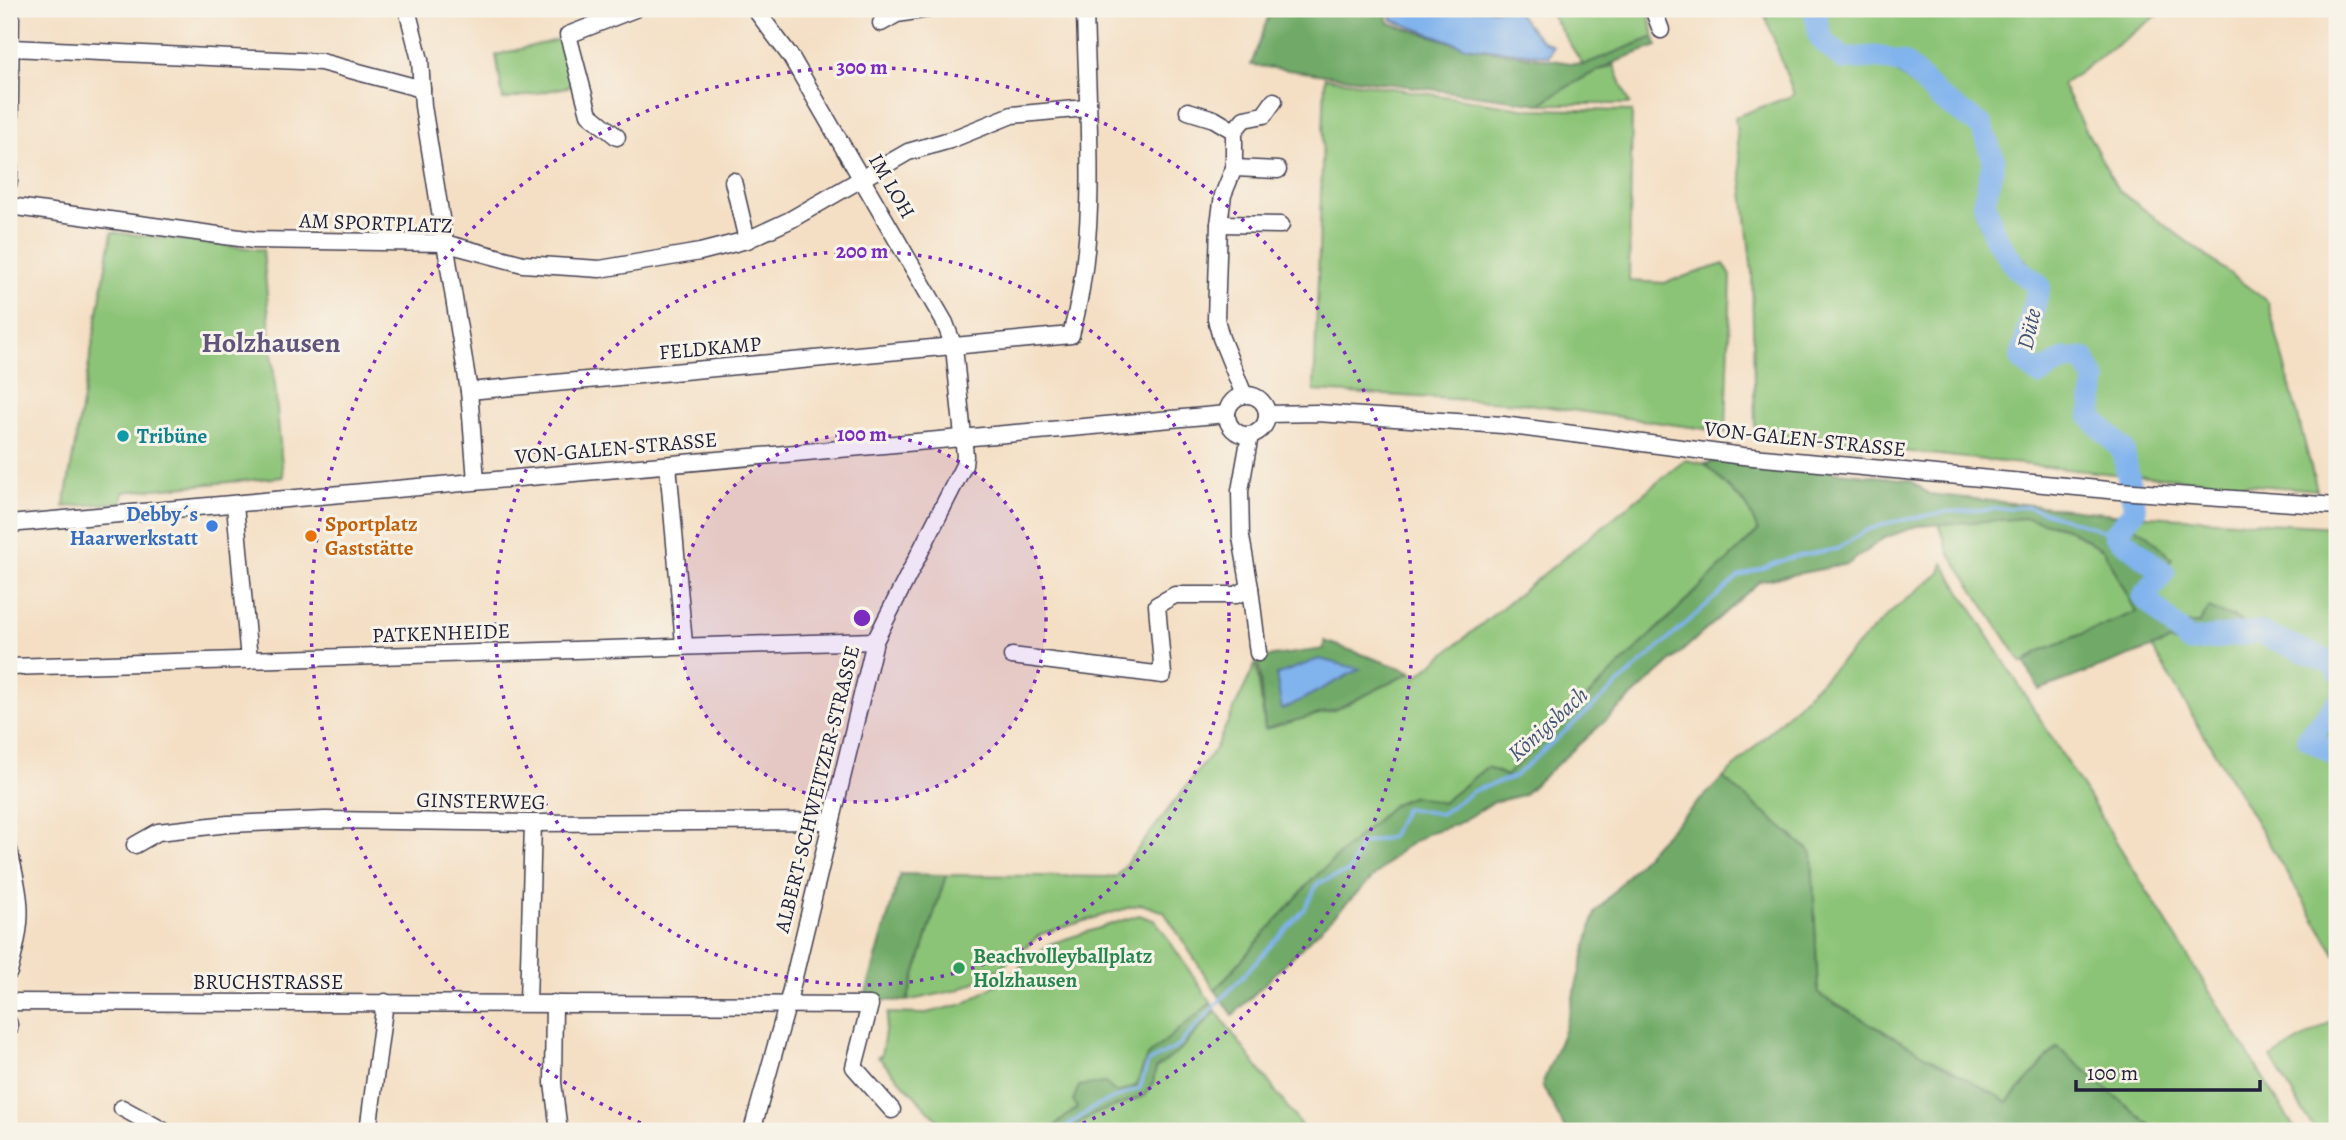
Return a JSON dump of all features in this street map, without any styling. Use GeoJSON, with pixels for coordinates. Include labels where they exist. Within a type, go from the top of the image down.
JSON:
{"type":"FeatureCollection","features":[{"type":"Feature","properties":{"kind":"street"},"geometry":{"type":"LineString","coordinates":[[9,182],[11,9]]}},
{"type":"Feature","properties":{"kind":"street"},"geometry":{"type":"LineString","coordinates":[[407,9],[420,60],[444,243],[469,391],[476,481]]}},
{"type":"Feature","properties":{"kind":"street"},"geometry":{"type":"LineString","coordinates":[[617,137],[589,114],[568,35],[635,9]]}},
{"type":"Feature","properties":{"kind":"street","name":"IM LOH"},"geometry":{"type":"LineString","coordinates":[[755,9],[791,57],[864,178],[945,323],[954,347],[964,439]]}},
{"type":"Feature","properties":{"kind":"street"},"geometry":{"type":"LineString","coordinates":[[881,23],[897,14],[928,9]]}},
{"type":"Feature","properties":{"kind":"street"},"geometry":{"type":"LineString","coordinates":[[1085,9],[1086,108]]}},
{"type":"Feature","properties":{"kind":"street"},"geometry":{"type":"LineString","coordinates":[[1653,9],[1661,30]]}},
{"type":"Feature","properties":{"kind":"street"},"geometry":{"type":"LineString","coordinates":[[12,48],[321,62],[422,89]]}},
{"type":"Feature","properties":{"kind":"street"},"geometry":{"type":"LineString","coordinates":[[1244,395],[1216,319],[1219,224],[1223,195],[1234,168],[1234,131],[1244,119],[1264,115],[1274,101]]}},
{"type":"Feature","properties":{"kind":"street","name":"AM SPORTPLATZ"},"geometry":{"type":"LineString","coordinates":[[9,206],[254,240],[444,243],[523,264],[600,270],[747,240],[790,220],[908,152],[950,140],[1012,116],[1086,108]]}},
{"type":"Feature","properties":{"kind":"street","name":"FELDKAMP"},"geometry":{"type":"LineString","coordinates":[[469,391],[1071,335],[1088,236],[1090,164],[1086,108]]}},
{"type":"Feature","properties":{"kind":"street"},"geometry":{"type":"LineString","coordinates":[[1188,111],[1214,118],[1234,131]]}},
{"type":"Feature","properties":{"kind":"street"},"geometry":{"type":"LineString","coordinates":[[1234,168],[1278,170]]}},
{"type":"Feature","properties":{"kind":"street"},"geometry":{"type":"LineString","coordinates":[[733,181],[747,240]]}},
{"type":"Feature","properties":{"kind":"street"},"geometry":{"type":"LineString","coordinates":[[1219,224],[1281,225]]}},
{"type":"Feature","properties":{"kind":"street"},"geometry":{"type":"LineString","coordinates":[[1244,395],[1255,396],[1263,402],[1268,414],[1259,432],[1250,435],[1238,433],[1230,425],[1227,414],[1236,398],[1244,395]]}},
{"type":"Feature","properties":{"kind":"street","name":"VON-GALEN-STRASSE"},"geometry":{"type":"LineString","coordinates":[[9,524],[1227,414]]}},
{"type":"Feature","properties":{"kind":"street","name":"VON-GALEN-STRASSE"},"geometry":{"type":"LineString","coordinates":[[1268,414],[1317,414],[1503,425],[1743,456],[2119,491],[2337,506]]}},
{"type":"Feature","properties":{"kind":"street"},"geometry":{"type":"LineString","coordinates":[[1250,435],[1240,491],[1241,537],[1258,653]]}},
{"type":"Feature","properties":{"kind":"street","name":"ALBERT-SCHWEITZER-STRASSE"},"geometry":{"type":"LineString","coordinates":[[752,1131],[788,1002],[875,641],[964,465],[964,439]]}},
{"type":"Feature","properties":{"kind":"street"},"geometry":{"type":"LineString","coordinates":[[668,465],[684,645]]}},
{"type":"Feature","properties":{"kind":"street"},"geometry":{"type":"LineString","coordinates":[[235,505],[249,660]]}},
{"type":"Feature","properties":{"kind":"street"},"geometry":{"type":"LineString","coordinates":[[1012,656],[1163,675],[1157,606],[1175,595],[1236,595],[1250,588]]}},
{"type":"Feature","properties":{"kind":"street","name":"PATKENHEIDE"},"geometry":{"type":"LineString","coordinates":[[9,667],[875,641]]}},
{"type":"Feature","properties":{"kind":"street","name":"GINSTERWEG"},"geometry":{"type":"LineString","coordinates":[[135,845],[158,832],[228,824],[325,820],[533,823],[831,821]]}},
{"type":"Feature","properties":{"kind":"street"},"geometry":{"type":"LineString","coordinates":[[528,1003],[533,823]]}},
{"type":"Feature","properties":{"kind":"street"},"geometry":{"type":"LineString","coordinates":[[9,850],[22,905],[21,926],[9,972]]}},
{"type":"Feature","properties":{"kind":"street","name":"BRUCHSTRASSE"},"geometry":{"type":"LineString","coordinates":[[9,1002],[788,1002]]}},
{"type":"Feature","properties":{"kind":"street"},"geometry":{"type":"LineString","coordinates":[[788,1002],[870,1005],[853,1068],[892,1110]]}},
{"type":"Feature","properties":{"kind":"street"},"geometry":{"type":"LineString","coordinates":[[368,1131],[385,1003]]}},
{"type":"Feature","properties":{"kind":"street"},"geometry":{"type":"LineString","coordinates":[[554,1003],[554,1131]]}},
{"type":"Feature","properties":{"kind":"street"},"geometry":{"type":"LineString","coordinates":[[9,1024],[9,1029]]}},
{"type":"Feature","properties":{"kind":"street"},"geometry":{"type":"LineString","coordinates":[[122,1108],[164,1131]]}},
{"type":"Feature","properties":{"kind":"green space"},"geometry":{"type":"Polygon","coordinates":[[[1271,9],[1386,9],[1389,23],[1464,46],[1583,65],[1654,37],[1657,46],[1597,71],[1540,104],[1251,65],[1271,9]]]}},
{"type":"Feature","properties":{"kind":"green space"},"geometry":{"type":"Polygon","coordinates":[[[1548,9],[1594,9],[1597,14],[1612,9],[1648,9],[1654,37],[1583,65],[1548,9]]]}},
{"type":"Feature","properties":{"kind":"green space"},"geometry":{"type":"Polygon","coordinates":[[[1763,9],[1807,9],[1813,41],[1841,68],[1890,66],[1941,111],[1979,135],[1985,162],[1976,199],[1979,224],[2003,261],[2032,289],[2012,360],[2039,382],[2069,365],[2079,364],[2089,381],[2086,420],[2120,454],[2121,475],[1755,435],[1752,273],[1735,117],[1794,95],[1763,9]]]}},
{"type":"Feature","properties":{"kind":"green space"},"geometry":{"type":"Polygon","coordinates":[[[1821,9],[2166,9],[2062,85],[2118,190],[2268,302],[2317,490],[2136,475],[2131,447],[2098,414],[2102,377],[2088,351],[2065,350],[2040,364],[2029,357],[2046,283],[2009,242],[1991,203],[2002,161],[1988,120],[1943,90],[1911,58],[1881,50],[1848,52],[1827,36],[1821,9]]]}},
{"type":"Feature","properties":{"kind":"green space"},"geometry":{"type":"Polygon","coordinates":[[[565,38],[577,85],[503,100],[496,55],[565,38]]]}},
{"type":"Feature","properties":{"kind":"green space"},"geometry":{"type":"Polygon","coordinates":[[[1614,65],[1630,104],[1540,104],[1580,78],[1614,65]]]}},
{"type":"Feature","properties":{"kind":"green space"},"geometry":{"type":"Polygon","coordinates":[[[1325,78],[1529,109],[1632,111],[1629,281],[1664,283],[1724,264],[1731,276],[1726,432],[1521,403],[1314,391],[1325,78]]]}},
{"type":"Feature","properties":{"kind":"green space"},"geometry":{"type":"Polygon","coordinates":[[[112,232],[263,250],[283,477],[123,492],[123,502],[64,507],[112,232]]]}},
{"type":"Feature","properties":{"kind":"green space"},"geometry":{"type":"Polygon","coordinates":[[[1723,459],[1910,480],[1929,494],[2113,514],[2148,535],[2172,558],[2155,593],[2180,624],[2199,624],[2209,608],[2337,659],[2337,685],[2328,667],[2255,636],[2195,651],[2170,641],[2039,690],[2025,663],[2038,652],[2136,612],[2104,550],[2067,528],[2026,518],[1918,526],[1884,538],[1848,564],[1760,581],[1523,795],[1494,802],[1457,824],[1428,833],[1401,850],[1233,1015],[1215,990],[1313,879],[1394,804],[1414,796],[1442,803],[1487,767],[1506,776],[1758,531],[1747,506],[1705,464],[1723,459]]]}},
{"type":"Feature","properties":{"kind":"green space"},"geometry":{"type":"Polygon","coordinates":[[[1685,460],[1705,464],[1747,506],[1759,530],[1506,777],[1487,767],[1442,803],[1414,796],[1394,804],[1313,879],[1215,990],[1164,912],[1141,904],[1041,934],[994,973],[958,990],[907,1001],[946,875],[1116,877],[1215,749],[1256,663],[1265,729],[1337,709],[1412,672],[1416,677],[1685,460]]]}},
{"type":"Feature","properties":{"kind":"green space"},"geometry":{"type":"Polygon","coordinates":[[[2113,514],[2337,527],[2337,659],[2244,623],[2233,616],[2199,624],[2180,624],[2155,593],[2148,535],[2113,514]]]}},
{"type":"Feature","properties":{"kind":"green space"},"geometry":{"type":"Polygon","coordinates":[[[2026,518],[2067,528],[2104,550],[2136,612],[2038,652],[2022,663],[1949,553],[1939,524],[2026,518]]]}},
{"type":"Feature","properties":{"kind":"green space"},"geometry":{"type":"Polygon","coordinates":[[[1943,563],[2295,1129],[2157,1131],[2057,1048],[2008,1103],[1818,994],[1812,853],[1723,778],[1894,609],[1940,573],[1943,563]]]}},
{"type":"Feature","properties":{"kind":"green space"},"geometry":{"type":"Polygon","coordinates":[[[2255,636],[2308,657],[2331,674],[2337,684],[2337,695],[2332,706],[2303,738],[2311,752],[2337,760],[2337,957],[2152,648],[2170,641],[2195,651],[2255,636]]]}},
{"type":"Feature","properties":{"kind":"green space"},"geometry":{"type":"Polygon","coordinates":[[[1324,641],[1412,672],[1337,709],[1265,729],[1258,658],[1324,649],[1324,641]]]}},
{"type":"Feature","properties":{"kind":"green space"},"geometry":{"type":"Polygon","coordinates":[[[2337,696],[2337,760],[2311,752],[2303,738],[2337,696]]]}},
{"type":"Feature","properties":{"kind":"green space"},"geometry":{"type":"Polygon","coordinates":[[[1723,778],[1812,853],[1818,994],[2008,1102],[2057,1047],[2157,1131],[1566,1131],[1542,1085],[1565,1028],[1595,913],[1657,842],[1723,778]]]}},
{"type":"Feature","properties":{"kind":"green space"},"geometry":{"type":"Polygon","coordinates":[[[900,874],[946,875],[907,1001],[864,1000],[900,874]]]}},
{"type":"Feature","properties":{"kind":"green space"},"geometry":{"type":"Polygon","coordinates":[[[1139,915],[1156,921],[1211,1003],[1148,1056],[1136,1086],[1078,1108],[1048,1131],[948,1131],[878,1057],[881,1056],[888,1013],[922,1014],[964,1004],[1002,981],[1050,944],[1139,915]]]}},
{"type":"Feature","properties":{"kind":"green space"},"geometry":{"type":"Polygon","coordinates":[[[1211,1003],[1216,1011],[1177,1053],[1156,1068],[1153,1083],[1144,1096],[1094,1114],[1070,1131],[1048,1131],[1077,1108],[1073,1101],[1079,1086],[1105,1083],[1117,1093],[1136,1086],[1147,1056],[1211,1003]]]}},
{"type":"Feature","properties":{"kind":"green space"},"geometry":{"type":"Polygon","coordinates":[[[1216,1011],[1305,1131],[1070,1131],[1093,1115],[1140,1096],[1147,1090],[1156,1068],[1177,1052],[1216,1011]]]}},
{"type":"Feature","properties":{"kind":"green space"},"geometry":{"type":"Polygon","coordinates":[[[2337,1018],[2337,1131],[2315,1131],[2271,1058],[2337,1018]]]}},
{"type":"Feature","properties":{"kind":"water"},"geometry":{"type":"Polygon","coordinates":[[[1391,9],[1514,9],[1536,35],[1553,46],[1549,56],[1464,46],[1392,20],[1391,9]]]}},
{"type":"Feature","properties":{"kind":"water"},"geometry":{"type":"Polygon","coordinates":[[[1319,659],[1360,669],[1282,710],[1276,675],[1319,659]]]}},
{"type":"Feature","properties":{"kind":"waterway","name":"Düte"},"geometry":{"type":"LineString","coordinates":[[1814,9],[1821,39],[1843,59],[1876,57],[1904,63],[1940,98],[1981,125],[1994,160],[1984,202],[1995,237],[2017,268],[2039,286],[2021,359],[2039,374],[2066,359],[2084,359],[2095,380],[2091,417],[2123,450],[2135,510],[2115,534],[2164,573],[2143,596],[2189,641],[2258,632],[2335,664],[2337,670]]}},
{"type":"Feature","properties":{"kind":"waterway","name":"Königsbach"},"geometry":{"type":"LineString","coordinates":[[1060,1131],[1096,1106],[1140,1088],[1148,1062],[1177,1047],[1304,910],[1318,883],[1350,871],[1360,844],[1391,837],[1405,808],[1441,814],[1473,791],[1514,777],[1738,577],[1793,557],[1837,549],[1867,530],[1888,523],[1945,512],[2028,507],[2115,534]]}},
{"type":"Feature","properties":{"kind":"waterway","name":"Düte"},"geometry":{"type":"LineString","coordinates":[[2337,704],[2308,738],[2337,755]]}},
{"type":"Feature","properties":{"kind":"place","name":"Tribüne"},"geometry":{"type":"Point","coordinates":[123,436]}},
{"type":"Feature","properties":{"kind":"place","name":"Debby´s Haarwerkstatt"},"geometry":{"type":"Point","coordinates":[212,526]}},
{"type":"Feature","properties":{"kind":"place","name":"Sportplatz Gaststätte"},"geometry":{"type":"Point","coordinates":[311,536]}},
{"type":"Feature","properties":{"kind":"place","name":"Beachvolleyballplatz Holzhausen"},"geometry":{"type":"Point","coordinates":[959,968]}},
{"type":"Feature","properties":{"kind":"district","name":"Holzhausen"},"geometry":{"type":"Point","coordinates":[271,343]}}]}
